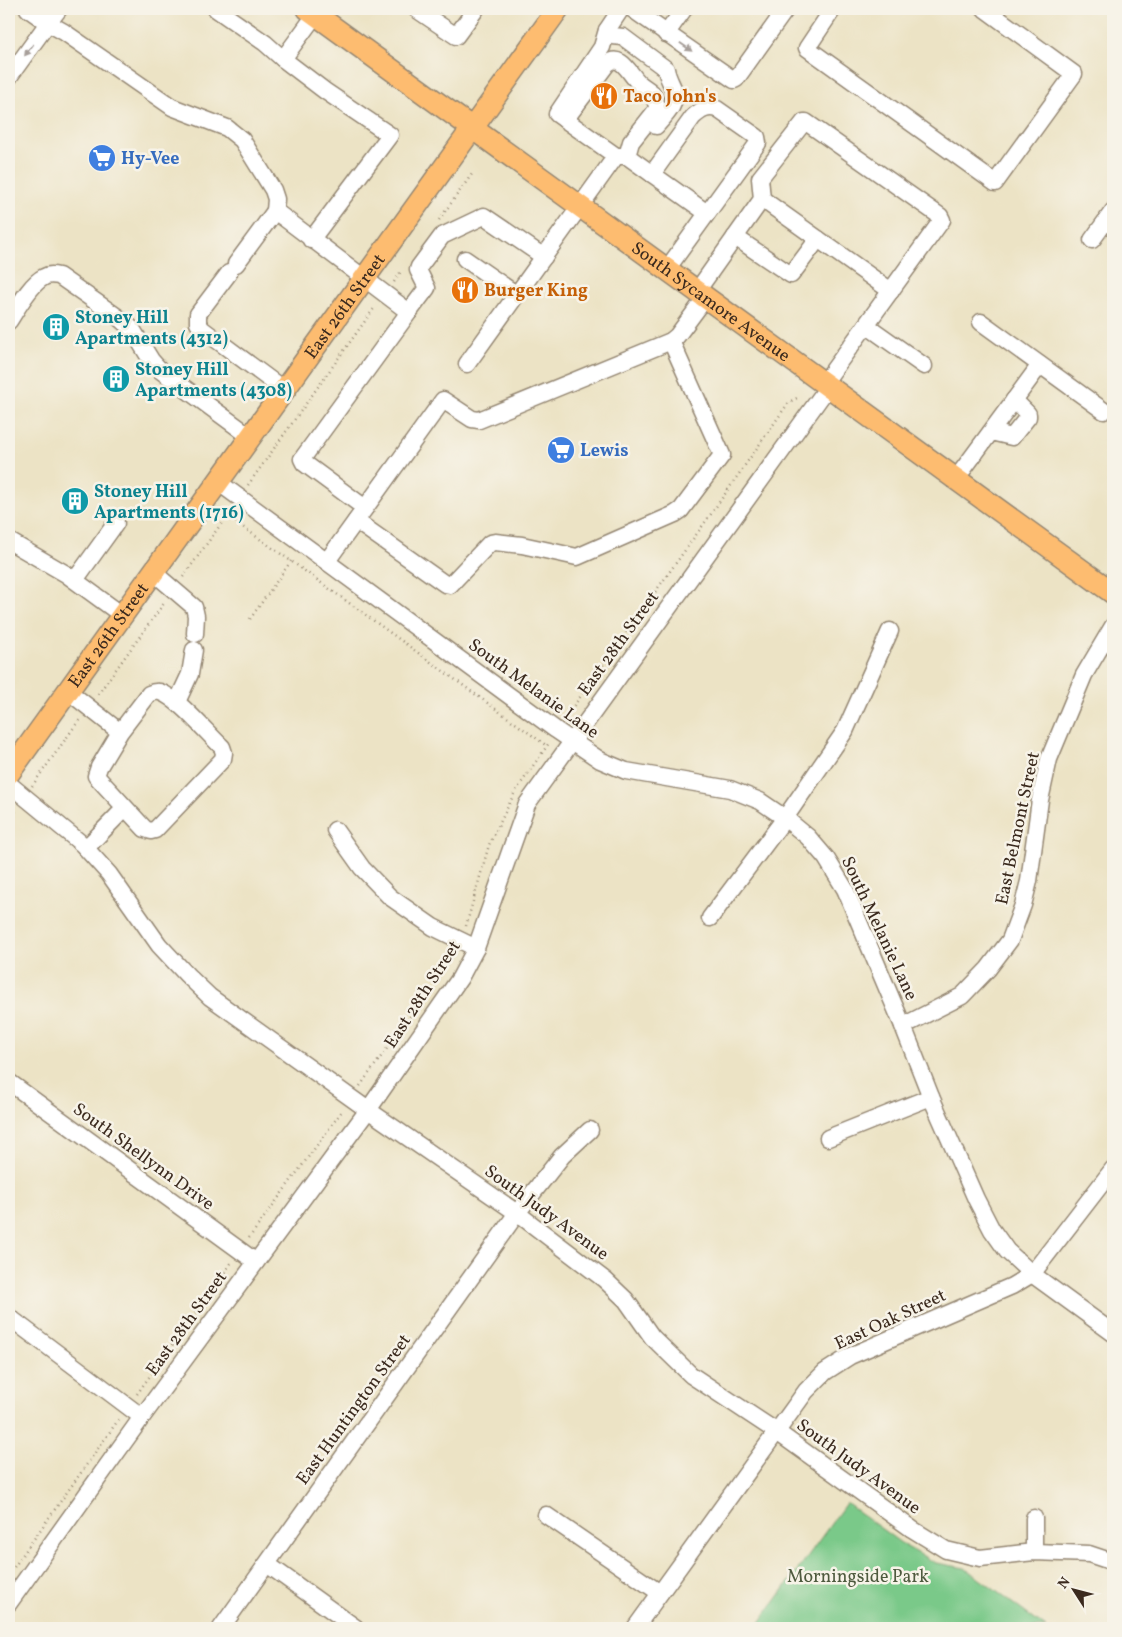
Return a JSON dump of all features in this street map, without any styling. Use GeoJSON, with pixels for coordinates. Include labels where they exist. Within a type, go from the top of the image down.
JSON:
{"type":"FeatureCollection","features":[{"type":"Feature","properties":{"kind":"main road","name":"East 26th Street"},"geometry":{"type":"LineString","coordinates":[[9,773],[558,9]]}},
{"type":"Feature","properties":{"kind":"main road","name":"South Sycamore Avenue"},"geometry":{"type":"LineString","coordinates":[[319,13],[580,206],[1113,593]]}},
{"type":"Feature","properties":{"kind":"street"},"geometry":{"type":"LineString","coordinates":[[28,9],[172,107],[227,128],[242,140],[273,190],[276,199],[275,211],[198,314],[198,323],[202,329],[284,390]]}},
{"type":"Feature","properties":{"kind":"street"},"geometry":{"type":"LineString","coordinates":[[9,77],[59,9]]}},
{"type":"Feature","properties":{"kind":"street"},"geometry":{"type":"LineString","coordinates":[[216,9],[265,43],[325,91],[390,135],[311,240]]}},
{"type":"Feature","properties":{"kind":"street"},"geometry":{"type":"LineString","coordinates":[[416,9],[456,36],[476,9]]}},
{"type":"Feature","properties":{"kind":"street"},"geometry":{"type":"LineString","coordinates":[[621,9],[602,47],[557,114],[652,174],[707,214]]}},
{"type":"Feature","properties":{"kind":"street"},"geometry":{"type":"LineString","coordinates":[[632,9],[734,80],[786,9]]}},
{"type":"Feature","properties":{"kind":"street"},"geometry":{"type":"LineString","coordinates":[[666,34],[684,9]]}},
{"type":"Feature","properties":{"kind":"street"},"geometry":{"type":"LineString","coordinates":[[833,9],[807,48],[995,183],[1074,74],[985,9]]}},
{"type":"Feature","properties":{"kind":"street"},"geometry":{"type":"LineString","coordinates":[[283,59],[319,13]]}},
{"type":"Feature","properties":{"kind":"street"},"geometry":{"type":"LineString","coordinates":[[610,33],[623,37],[666,69],[674,92],[674,104],[657,125],[621,156]]}},
{"type":"Feature","properties":{"kind":"street"},"geometry":{"type":"LineString","coordinates":[[467,364],[580,206],[658,108],[651,93],[640,84],[623,63],[612,60],[565,120]]}},
{"type":"Feature","properties":{"kind":"street"},"geometry":{"type":"LineString","coordinates":[[652,174],[693,117],[706,109],[717,109],[757,137],[758,143],[667,269]]}},
{"type":"Feature","properties":{"kind":"street","name":"East 28th Street"},"geometry":{"type":"LineString","coordinates":[[9,1603],[368,1110],[460,978],[476,948],[527,804],[942,220],[940,216],[806,122],[802,124],[760,178],[762,199]]}},
{"type":"Feature","properties":{"kind":"street"},"geometry":{"type":"LineString","coordinates":[[327,561],[443,400],[472,419],[479,420],[671,341],[677,336],[735,237],[762,199],[891,291]]}},
{"type":"Feature","properties":{"kind":"street"},"geometry":{"type":"LineString","coordinates":[[275,211],[409,312]]}},
{"type":"Feature","properties":{"kind":"street"},"geometry":{"type":"LineString","coordinates":[[1092,240],[1113,211]]}},
{"type":"Feature","properties":{"kind":"street"},"geometry":{"type":"LineString","coordinates":[[544,257],[484,216],[442,236],[418,267],[427,288],[302,460],[304,464],[361,515],[445,584],[450,585],[490,543],[522,545],[577,558],[676,514],[681,510],[722,455],[671,341]]}},
{"type":"Feature","properties":{"kind":"street"},"geometry":{"type":"LineString","coordinates":[[735,237],[791,275],[818,239]]}},
{"type":"Feature","properties":{"kind":"street"},"geometry":{"type":"LineString","coordinates":[[466,259],[517,295]]}},
{"type":"Feature","properties":{"kind":"street"},"geometry":{"type":"LineString","coordinates":[[9,321],[34,285],[44,276],[59,276],[132,329],[160,370],[250,437]]}},
{"type":"Feature","properties":{"kind":"street"},"geometry":{"type":"LineString","coordinates":[[981,322],[1104,411]]}},
{"type":"Feature","properties":{"kind":"street"},"geometry":{"type":"LineString","coordinates":[[866,325],[924,366]]}},
{"type":"Feature","properties":{"kind":"street"},"geometry":{"type":"LineString","coordinates":[[956,479],[1040,365]]}},
{"type":"Feature","properties":{"kind":"street","name":"South Melanie Lane"},"geometry":{"type":"LineString","coordinates":[[218,482],[572,742],[600,760],[626,771],[730,789],[760,802],[808,836],[826,858],[845,890],[931,1096],[976,1199],[992,1230],[1007,1251],[1032,1274],[1113,1334]]}},
{"type":"Feature","properties":{"kind":"street"},"geometry":{"type":"LineString","coordinates":[[75,580],[116,523]]}},
{"type":"Feature","properties":{"kind":"street"},"geometry":{"type":"LineString","coordinates":[[9,541],[75,580],[122,615]]}},
{"type":"Feature","properties":{"kind":"street"},"geometry":{"type":"LineString","coordinates":[[153,572],[194,607],[196,616],[190,674],[177,702]]}},
{"type":"Feature","properties":{"kind":"street","name":"East Belmont Street"},"geometry":{"type":"LineString","coordinates":[[903,1026],[962,996],[988,969],[1010,940],[1023,905],[1029,881],[1040,800],[1049,759],[1084,675],[1113,626]]}},
{"type":"Feature","properties":{"kind":"street"},"geometry":{"type":"LineString","coordinates":[[710,918],[785,818],[845,731],[890,631]]}},
{"type":"Feature","properties":{"kind":"street"},"geometry":{"type":"LineString","coordinates":[[68,691],[120,732]]}},
{"type":"Feature","properties":{"kind":"street"},"geometry":{"type":"LineString","coordinates":[[154,691],[159,692],[177,702],[222,748],[224,753],[223,759],[155,830],[151,831],[145,829],[96,776],[99,766],[120,732],[149,694],[154,691]]}},
{"type":"Feature","properties":{"kind":"street","name":"South Judy Avenue"},"geometry":{"type":"LineString","coordinates":[[9,784],[86,848],[109,874],[159,946],[210,997],[517,1213],[605,1280],[626,1300],[652,1337],[691,1375],[777,1432],[912,1529],[946,1550],[980,1558],[1034,1552],[1089,1554],[1113,1562]]}},
{"type":"Feature","properties":{"kind":"street"},"geometry":{"type":"LineString","coordinates":[[86,848],[125,808]]}},
{"type":"Feature","properties":{"kind":"street"},"geometry":{"type":"LineString","coordinates":[[335,830],[362,868],[390,897],[433,927],[476,948]]}},
{"type":"Feature","properties":{"kind":"street","name":"South Shellynn Drive"},"geometry":{"type":"LineString","coordinates":[[9,1082],[256,1262]]}},
{"type":"Feature","properties":{"kind":"street"},"geometry":{"type":"LineString","coordinates":[[828,1138],[931,1096]]}},
{"type":"Feature","properties":{"kind":"street","name":"East Huntington Street"},"geometry":{"type":"LineString","coordinates":[[221,1628],[517,1213],[562,1156],[590,1130]]}},
{"type":"Feature","properties":{"kind":"street","name":"East Oak Street"},"geometry":{"type":"LineString","coordinates":[[635,1628],[806,1391],[825,1372],[850,1356],[1012,1286],[1032,1274],[1113,1169]]}},
{"type":"Feature","properties":{"kind":"street"},"geometry":{"type":"LineString","coordinates":[[9,1317],[142,1418]]}},
{"type":"Feature","properties":{"kind":"street"},"geometry":{"type":"LineString","coordinates":[[546,1515],[660,1593]]}},
{"type":"Feature","properties":{"kind":"street"},"geometry":{"type":"LineString","coordinates":[[1034,1518],[1034,1552]]}},
{"type":"Feature","properties":{"kind":"street"},"geometry":{"type":"LineString","coordinates":[[267,1564],[356,1628]]}},
{"type":"Feature","properties":{"kind":"path"},"geometry":{"type":"LineString","coordinates":[[438,221],[472,174]]}},
{"type":"Feature","properties":{"kind":"path"},"geometry":{"type":"LineString","coordinates":[[9,820],[88,707],[404,268]]}},
{"type":"Feature","properties":{"kind":"path"},"geometry":{"type":"LineString","coordinates":[[9,1574],[240,1250],[409,1018],[450,957],[467,923],[489,846],[515,792],[556,730],[789,402],[799,398]]}},
{"type":"Feature","properties":{"kind":"path"},"geometry":{"type":"LineString","coordinates":[[227,516],[291,560],[547,746]]}},
{"type":"Feature","properties":{"kind":"path"},"geometry":{"type":"LineString","coordinates":[[250,619],[291,560]]}},
{"type":"Feature","properties":{"kind":"green space","name":"Morningside Park"},"geometry":{"type":"Polygon","coordinates":[[[846,1503],[905,1546],[936,1563],[965,1568],[1046,1628],[756,1628],[846,1503]]]}},
{"type":"Feature","properties":{"kind":"place","name":"Taco John's"},"geometry":{"type":"Point","coordinates":[604,96]}},
{"type":"Feature","properties":{"kind":"place","name":"Hy-Vee"},"geometry":{"type":"Point","coordinates":[102,158]}},
{"type":"Feature","properties":{"kind":"place","name":"Burger King"},"geometry":{"type":"Point","coordinates":[465,290]}},
{"type":"Feature","properties":{"kind":"place","name":"Stoney Hill Apartments (4312)"},"geometry":{"type":"Point","coordinates":[56,327]}},
{"type":"Feature","properties":{"kind":"place","name":"Stoney Hill Apartments (4308)"},"geometry":{"type":"Point","coordinates":[116,379]}},
{"type":"Feature","properties":{"kind":"place","name":"Lewis"},"geometry":{"type":"Point","coordinates":[561,450]}},
{"type":"Feature","properties":{"kind":"place","name":"Stoney Hill Apartments (1716)"},"geometry":{"type":"Point","coordinates":[75,501]}}]}
